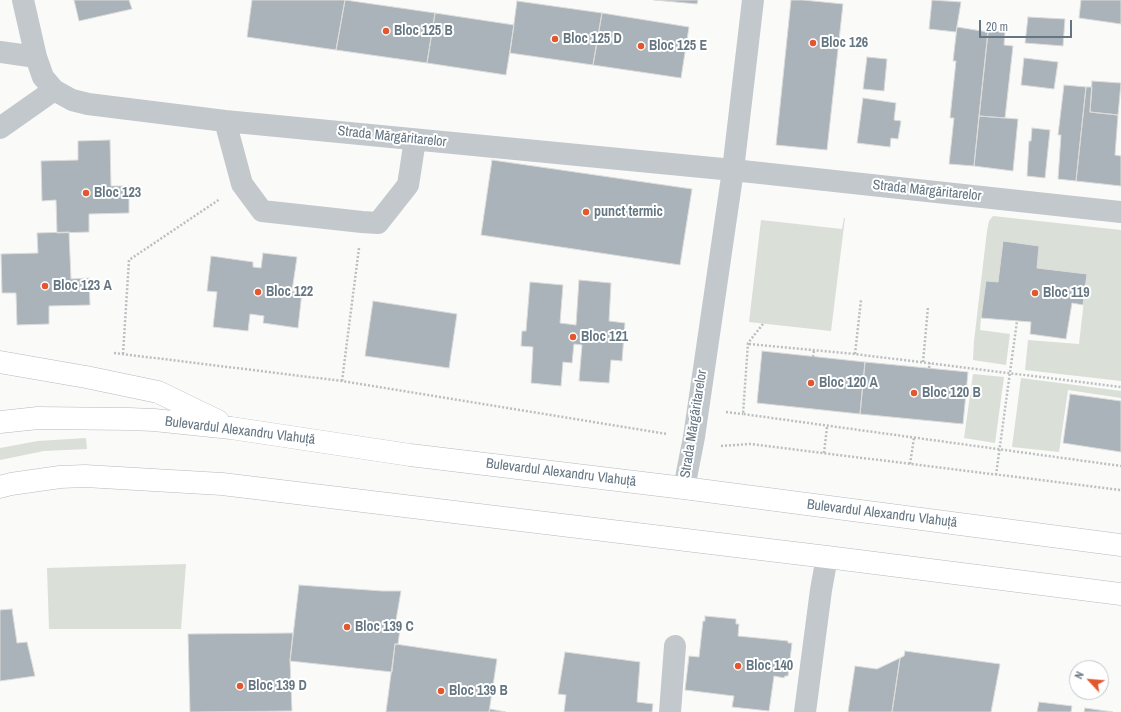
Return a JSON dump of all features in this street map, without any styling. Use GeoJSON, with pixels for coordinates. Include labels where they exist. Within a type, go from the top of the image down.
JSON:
{"type":"FeatureCollection","features":[{"type":"Feature","properties":{"kind":"main road"},"geometry":{"type":"LineString","coordinates":[[0,362],[86,377],[158,392],[231,428]]}},
{"type":"Feature","properties":{"kind":"main road","name":"Bulevardul Alexandru Vlahuță"},"geometry":{"type":"LineString","coordinates":[[0,422],[38,418],[129,419],[154,420],[231,428],[410,454],[1121,545]]}},
{"type":"Feature","properties":{"kind":"main road"},"geometry":{"type":"LineString","coordinates":[[0,487],[11,484],[73,476],[222,484],[827,556],[1121,594]]}},
{"type":"Feature","properties":{"kind":"street"},"geometry":{"type":"LineString","coordinates":[[0,128],[54,90],[43,77],[36,57],[23,0]]}},
{"type":"Feature","properties":{"kind":"street","name":"Strada Mărgăritarelor"},"geometry":{"type":"LineString","coordinates":[[684,488],[694,437],[733,170],[753,0]]}},
{"type":"Feature","properties":{"kind":"street"},"geometry":{"type":"LineString","coordinates":[[0,52],[36,57]]}},
{"type":"Feature","properties":{"kind":"street","name":"Strada Mărgăritarelor"},"geometry":{"type":"LineString","coordinates":[[54,90],[72,100],[88,104],[225,121],[733,170],[1121,212]]}},
{"type":"Feature","properties":{"kind":"street"},"geometry":{"type":"LineString","coordinates":[[225,121],[242,184],[262,211],[362,222],[378,223],[408,185],[415,140]]}},
{"type":"Feature","properties":{"kind":"street"},"geometry":{"type":"LineString","coordinates":[[805,712],[827,556]]}},
{"type":"Feature","properties":{"kind":"street"},"geometry":{"type":"LineString","coordinates":[[670,712],[675,646]]}},
{"type":"Feature","properties":{"kind":"path"},"geometry":{"type":"LineString","coordinates":[[123,354],[130,260],[242,184]]}},
{"type":"Feature","properties":{"kind":"path"},"geometry":{"type":"LineString","coordinates":[[342,380],[362,222]]}},
{"type":"Feature","properties":{"kind":"path"},"geometry":{"type":"LineString","coordinates":[[855,354],[862,300]]}},
{"type":"Feature","properties":{"kind":"path"},"geometry":{"type":"LineString","coordinates":[[923,362],[928,307]]}},
{"type":"Feature","properties":{"kind":"path"},"geometry":{"type":"LineString","coordinates":[[996,475],[1017,321]]}},
{"type":"Feature","properties":{"kind":"path"},"geometry":{"type":"LineString","coordinates":[[743,414],[748,344],[763,324]]}},
{"type":"Feature","properties":{"kind":"path"},"geometry":{"type":"LineString","coordinates":[[748,344],[855,354],[1121,387]]}},
{"type":"Feature","properties":{"kind":"path"},"geometry":{"type":"LineString","coordinates":[[813,356],[814,350]]}},
{"type":"Feature","properties":{"kind":"path"},"geometry":{"type":"LineString","coordinates":[[108,353],[342,380],[694,437],[722,446],[750,444],[1121,490]]}},
{"type":"Feature","properties":{"kind":"path"},"geometry":{"type":"LineString","coordinates":[[930,363],[930,368]]}},
{"type":"Feature","properties":{"kind":"path"},"geometry":{"type":"LineString","coordinates":[[724,412],[1121,466]]}},
{"type":"Feature","properties":{"kind":"path"},"geometry":{"type":"LineString","coordinates":[[824,453],[826,427]]}},
{"type":"Feature","properties":{"kind":"path"},"geometry":{"type":"LineString","coordinates":[[910,464],[914,438]]}},
{"type":"Feature","properties":{"kind":"shaded area"},"geometry":{"type":"Polygon","coordinates":[[[993,216],[1121,230],[1121,381],[1025,370],[1028,340],[1079,344],[1087,274],[1037,268],[1038,246],[1003,241],[998,282],[981,318],[980,330],[1010,334],[1006,365],[973,360],[987,231],[989,221],[993,216]]]}},
{"type":"Feature","properties":{"kind":"shaded area"},"geometry":{"type":"Polygon","coordinates":[[[844,218],[831,331],[749,322],[761,220],[842,229],[844,218]]]}},
{"type":"Feature","properties":{"kind":"shaded area"},"geometry":{"type":"Polygon","coordinates":[[[973,374],[1004,377],[995,443],[964,438],[973,374]]]}},
{"type":"Feature","properties":{"kind":"shaded area"},"geometry":{"type":"Polygon","coordinates":[[[1021,378],[1121,391],[1121,398],[1068,390],[1059,452],[1012,447],[1021,378]]]}},
{"type":"Feature","properties":{"kind":"shaded area"},"geometry":{"type":"Polygon","coordinates":[[[86,438],[87,449],[44,451],[0,460],[0,448],[38,441],[86,438]]]}},
{"type":"Feature","properties":{"kind":"shaded area"},"geometry":{"type":"Polygon","coordinates":[[[186,564],[181,629],[49,629],[47,568],[186,564]]]}},
{"type":"Feature","properties":{"kind":"building"},"geometry":{"type":"Polygon","coordinates":[[[74,0],[129,0],[132,9],[79,21],[74,0]]]}},
{"type":"Feature","properties":{"kind":"building"},"geometry":{"type":"Polygon","coordinates":[[[252,0],[345,0],[336,50],[247,37],[252,0]]]}},
{"type":"Feature","properties":{"kind":"building","name":"Bloc 125 B"},"geometry":{"type":"Polygon","coordinates":[[[345,0],[435,13],[427,63],[336,50],[345,0]]]}},
{"type":"Feature","properties":{"kind":"building"},"geometry":{"type":"Polygon","coordinates":[[[654,0],[698,0],[697,4],[654,0]]]}},
{"type":"Feature","properties":{"kind":"building","name":"Bloc 126"},"geometry":{"type":"Polygon","coordinates":[[[791,0],[843,4],[827,150],[776,145],[791,0]]]}},
{"type":"Feature","properties":{"kind":"building"},"geometry":{"type":"Polygon","coordinates":[[[932,0],[961,2],[956,32],[929,29],[932,0]]]}},
{"type":"Feature","properties":{"kind":"building"},"geometry":{"type":"Polygon","coordinates":[[[1081,0],[1121,0],[1121,24],[1079,18],[1081,0]]]}},
{"type":"Feature","properties":{"kind":"building","name":"Bloc 125 D"},"geometry":{"type":"Polygon","coordinates":[[[517,1],[602,13],[593,65],[510,53],[517,1]]]}},
{"type":"Feature","properties":{"kind":"building"},"geometry":{"type":"Polygon","coordinates":[[[435,13],[514,25],[506,75],[427,63],[435,13]]]}},
{"type":"Feature","properties":{"kind":"building","name":"Bloc 125 E"},"geometry":{"type":"Polygon","coordinates":[[[602,13],[689,27],[681,78],[593,65],[602,13]]]}},
{"type":"Feature","properties":{"kind":"building"},"geometry":{"type":"Polygon","coordinates":[[[1028,17],[1065,19],[1063,46],[1025,43],[1028,17]]]}},
{"type":"Feature","properties":{"kind":"building"},"geometry":{"type":"Polygon","coordinates":[[[957,27],[988,32],[974,166],[949,164],[954,118],[950,118],[956,61],[953,61],[957,27]]]}},
{"type":"Feature","properties":{"kind":"building"},"geometry":{"type":"Polygon","coordinates":[[[988,32],[1005,32],[1004,45],[1013,46],[1005,118],[979,116],[988,32]]]}},
{"type":"Feature","properties":{"kind":"building"},"geometry":{"type":"Polygon","coordinates":[[[867,57],[887,59],[884,91],[863,89],[867,57]]]}},
{"type":"Feature","properties":{"kind":"building"},"geometry":{"type":"Polygon","coordinates":[[[1024,58],[1058,62],[1054,89],[1021,85],[1024,58]]]}},
{"type":"Feature","properties":{"kind":"building"},"geometry":{"type":"Polygon","coordinates":[[[1092,81],[1121,83],[1118,115],[1090,112],[1092,81]]]}},
{"type":"Feature","properties":{"kind":"building"},"geometry":{"type":"Polygon","coordinates":[[[1064,85],[1086,87],[1076,181],[1058,179],[1061,135],[1058,135],[1064,85]]]}},
{"type":"Feature","properties":{"kind":"building"},"geometry":{"type":"Polygon","coordinates":[[[1086,87],[1092,87],[1090,112],[1118,115],[1115,155],[1121,156],[1121,186],[1076,181],[1086,87]]]}},
{"type":"Feature","properties":{"kind":"building"},"geometry":{"type":"Polygon","coordinates":[[[863,98],[896,103],[894,120],[901,121],[898,139],[891,138],[890,147],[857,143],[863,98]]]}},
{"type":"Feature","properties":{"kind":"building"},"geometry":{"type":"Polygon","coordinates":[[[979,116],[1018,119],[1013,171],[974,166],[979,116]]]}},
{"type":"Feature","properties":{"kind":"building"},"geometry":{"type":"Polygon","coordinates":[[[1032,128],[1050,130],[1045,178],[1027,176],[1029,141],[1031,141],[1032,128]]]}},
{"type":"Feature","properties":{"kind":"building","name":"Bloc 123"},"geometry":{"type":"Polygon","coordinates":[[[110,140],[111,186],[129,186],[129,213],[89,214],[89,232],[57,233],[56,200],[42,201],[41,161],[78,160],[78,141],[110,140]]]}},
{"type":"Feature","properties":{"kind":"building","name":"punct termic"},"geometry":{"type":"Polygon","coordinates":[[[492,160],[692,189],[680,265],[481,235],[492,160]]]}},
{"type":"Feature","properties":{"kind":"building","name":"Bloc 123 A"},"geometry":{"type":"Polygon","coordinates":[[[69,232],[71,279],[89,278],[90,305],[49,306],[49,324],[17,325],[16,293],[2,293],[1,254],[38,253],[37,233],[69,232]]]}},
{"type":"Feature","properties":{"kind":"building","name":"Bloc 119"},"geometry":{"type":"Polygon","coordinates":[[[1003,241],[1039,246],[1037,268],[1087,274],[1083,305],[1072,303],[1066,339],[1030,334],[1031,322],[981,318],[986,281],[998,282],[1003,241]]]}},
{"type":"Feature","properties":{"kind":"building","name":"Bloc 122"},"geometry":{"type":"Polygon","coordinates":[[[263,253],[297,257],[292,291],[302,292],[298,328],[263,323],[264,316],[250,314],[248,331],[213,327],[217,292],[207,291],[211,256],[253,262],[253,267],[261,268],[263,253]]]}},
{"type":"Feature","properties":{"kind":"building","name":"Bloc 121"},"geometry":{"type":"Polygon","coordinates":[[[579,280],[611,283],[609,321],[625,323],[622,361],[611,360],[609,383],[579,381],[582,345],[574,344],[572,363],[563,362],[561,386],[531,383],[533,347],[521,346],[522,331],[526,331],[530,282],[563,285],[560,323],[576,325],[579,280]]]}},
{"type":"Feature","properties":{"kind":"building"},"geometry":{"type":"Polygon","coordinates":[[[373,301],[457,314],[449,368],[365,356],[373,301]]]}},
{"type":"Feature","properties":{"kind":"building","name":"Bloc 120 A"},"geometry":{"type":"Polygon","coordinates":[[[762,351],[865,362],[860,414],[757,403],[762,351]]]}},
{"type":"Feature","properties":{"kind":"building","name":"Bloc 120 B"},"geometry":{"type":"Polygon","coordinates":[[[865,362],[968,372],[963,424],[860,414],[865,362]]]}},
{"type":"Feature","properties":{"kind":"building"},"geometry":{"type":"Polygon","coordinates":[[[1070,394],[1121,401],[1121,452],[1063,443],[1070,394]]]}},
{"type":"Feature","properties":{"kind":"building","name":"Bloc 139 C"},"geometry":{"type":"Polygon","coordinates":[[[299,585],[401,591],[396,620],[401,621],[398,644],[395,644],[392,672],[290,661],[299,585]]]}},
{"type":"Feature","properties":{"kind":"building"},"geometry":{"type":"Polygon","coordinates":[[[12,609],[17,643],[27,642],[35,676],[0,681],[0,610],[12,609]]]}},
{"type":"Feature","properties":{"kind":"building","name":"Bloc 140"},"geometry":{"type":"Polygon","coordinates":[[[705,616],[736,619],[736,624],[739,624],[738,636],[788,641],[788,643],[792,643],[788,676],[785,676],[784,678],[774,676],[769,711],[732,707],[734,696],[685,690],[689,656],[699,657],[703,621],[705,621],[705,616]]]}},
{"type":"Feature","properties":{"kind":"building","name":"Bloc 139 D"},"geometry":{"type":"Polygon","coordinates":[[[293,633],[290,661],[292,711],[190,712],[188,634],[293,633]]]}},
{"type":"Feature","properties":{"kind":"building","name":"Bloc 139 B"},"geometry":{"type":"Polygon","coordinates":[[[395,644],[497,659],[489,712],[386,712],[395,644]]]}},
{"type":"Feature","properties":{"kind":"building"},"geometry":{"type":"Polygon","coordinates":[[[905,651],[1000,664],[991,712],[892,712],[900,658],[904,656],[905,651]]]}},
{"type":"Feature","properties":{"kind":"building"},"geometry":{"type":"Polygon","coordinates":[[[565,652],[640,662],[637,702],[653,704],[652,712],[564,712],[566,695],[558,694],[565,652]]]}},
{"type":"Feature","properties":{"kind":"building"},"geometry":{"type":"Polygon","coordinates":[[[900,658],[892,712],[848,712],[855,666],[877,669],[900,658]]]}},
{"type":"Feature","properties":{"kind":"building"},"geometry":{"type":"Polygon","coordinates":[[[1039,702],[1072,706],[1071,712],[1037,712],[1039,702]]]}},
{"type":"Feature","properties":{"kind":"building"},"geometry":{"type":"Polygon","coordinates":[[[1085,708],[1113,712],[1084,712],[1085,708]]]}},
{"type":"Feature","properties":{"kind":"building"},"geometry":{"type":"Polygon","coordinates":[[[490,709],[506,712],[489,712],[490,709]]]}},
{"type":"Feature","properties":{"kind":"place","name":"Bloc 125 B"},"geometry":{"type":"Point","coordinates":[386,31]}},
{"type":"Feature","properties":{"kind":"place","name":"Bloc 125 D"},"geometry":{"type":"Point","coordinates":[555,39]}},
{"type":"Feature","properties":{"kind":"place","name":"Bloc 126"},"geometry":{"type":"Point","coordinates":[813,43]}},
{"type":"Feature","properties":{"kind":"place","name":"Bloc 125 E"},"geometry":{"type":"Point","coordinates":[641,46]}},
{"type":"Feature","properties":{"kind":"place","name":"Bloc 123"},"geometry":{"type":"Point","coordinates":[86,193]}},
{"type":"Feature","properties":{"kind":"place","name":"punct termic"},"geometry":{"type":"Point","coordinates":[586,212]}},
{"type":"Feature","properties":{"kind":"place","name":"Bloc 123 A"},"geometry":{"type":"Point","coordinates":[45,286]}},
{"type":"Feature","properties":{"kind":"place","name":"Bloc 122"},"geometry":{"type":"Point","coordinates":[258,292]}},
{"type":"Feature","properties":{"kind":"place","name":"Bloc 119"},"geometry":{"type":"Point","coordinates":[1035,293]}},
{"type":"Feature","properties":{"kind":"place","name":"Bloc 121"},"geometry":{"type":"Point","coordinates":[573,337]}},
{"type":"Feature","properties":{"kind":"place","name":"Bloc 120 A"},"geometry":{"type":"Point","coordinates":[811,383]}},
{"type":"Feature","properties":{"kind":"place","name":"Bloc 120 B"},"geometry":{"type":"Point","coordinates":[914,393]}},
{"type":"Feature","properties":{"kind":"place","name":"Bloc 139 C"},"geometry":{"type":"Point","coordinates":[347,627]}},
{"type":"Feature","properties":{"kind":"place","name":"Bloc 140"},"geometry":{"type":"Point","coordinates":[738,666]}},
{"type":"Feature","properties":{"kind":"place","name":"Bloc 139 D"},"geometry":{"type":"Point","coordinates":[240,686]}},
{"type":"Feature","properties":{"kind":"place","name":"Bloc 139 B"},"geometry":{"type":"Point","coordinates":[441,691]}}]}
